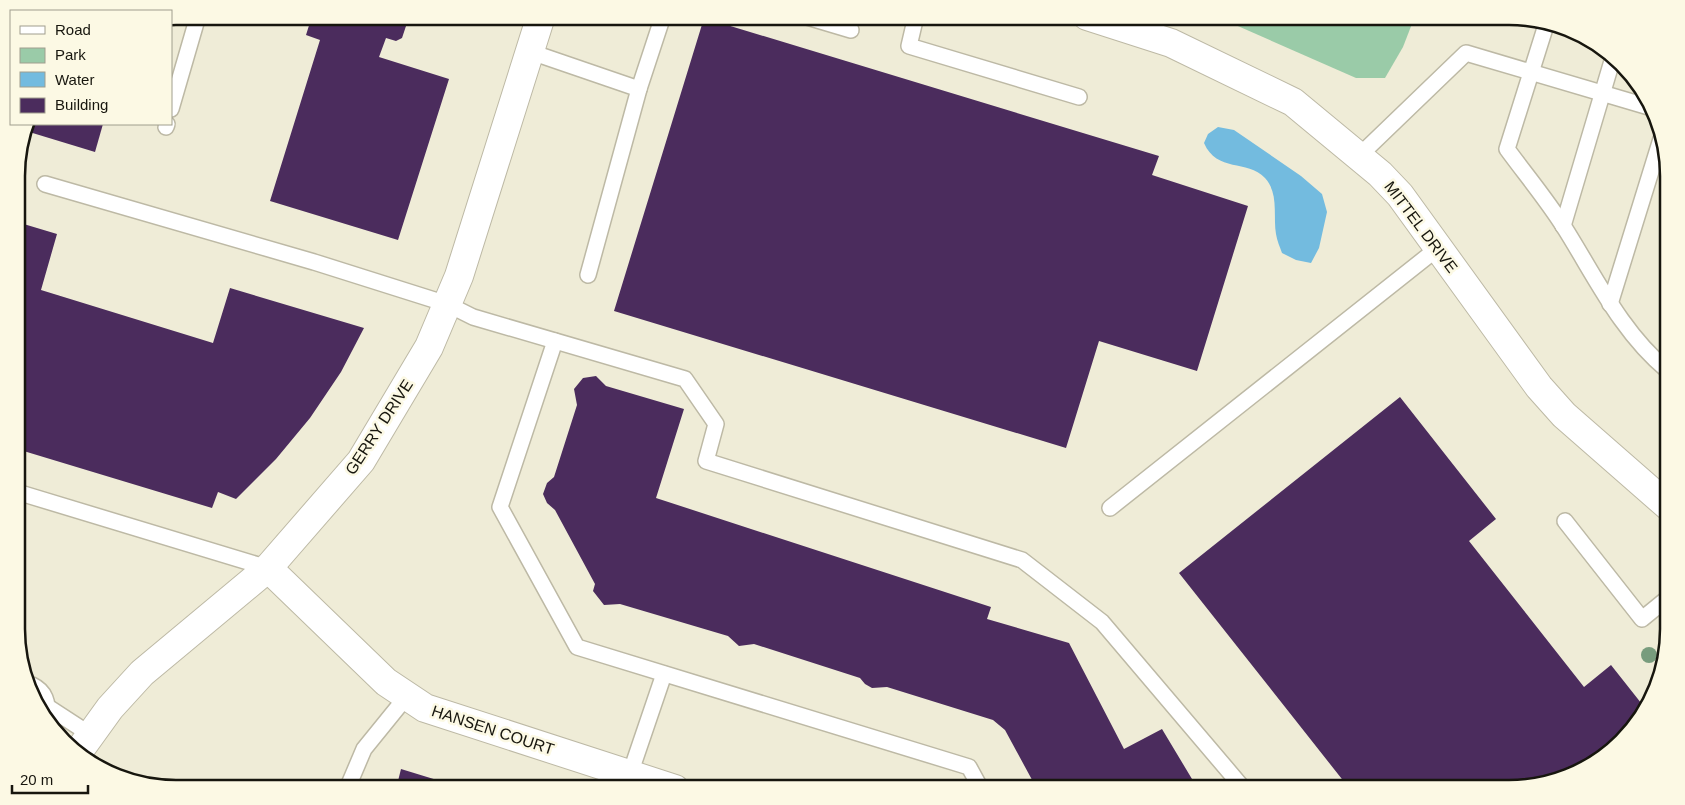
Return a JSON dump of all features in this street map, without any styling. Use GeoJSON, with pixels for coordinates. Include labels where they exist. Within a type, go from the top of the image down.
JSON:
{"type":"FeatureCollection","features":[{"type":"Feature","properties":{"kind":"street","name":"GERRY DRIVE"},"geometry":{"type":"LineString","coordinates":[[85,743],[110,708],[142,673],[268,568],[361,461],[429,347],[459,276],[538,25]]}},
{"type":"Feature","properties":{"kind":"street","name":"MITTEL DRIVE"},"geometry":{"type":"LineString","coordinates":[[1151,26],[1172,43],[1293,102],[1359,156],[1400,195],[1538,387],[1564,415],[1660,499]]}},
{"type":"Feature","properties":{"kind":"street","name":"HANSEN COURT"},"geometry":{"type":"LineString","coordinates":[[268,568],[386,682],[425,708],[648,780]]}},
{"type":"Feature","properties":{"kind":"lane"},"geometry":{"type":"LineString","coordinates":[[172,106],[195,25]]}},
{"type":"Feature","properties":{"kind":"lane"},"geometry":{"type":"LineString","coordinates":[[588,274],[639,89],[660,25]]}},
{"type":"Feature","properties":{"kind":"lane"},"geometry":{"type":"LineString","coordinates":[[834,25],[851,30]]}},
{"type":"Feature","properties":{"kind":"lane"},"geometry":{"type":"LineString","coordinates":[[914,25],[909,46],[1079,97]]}},
{"type":"Feature","properties":{"kind":"lane"},"geometry":{"type":"LineString","coordinates":[[1545,29],[1507,149],[1563,226],[1610,304],[1660,364]]}},
{"type":"Feature","properties":{"kind":"lane"},"geometry":{"type":"LineString","coordinates":[[531,52],[639,89]]}},
{"type":"Feature","properties":{"kind":"lane"},"geometry":{"type":"LineString","coordinates":[[1359,156],[1466,53],[1642,105]]}},
{"type":"Feature","properties":{"kind":"lane"},"geometry":{"type":"LineString","coordinates":[[1563,226],[1611,64]]}},
{"type":"Feature","properties":{"kind":"lane"},"geometry":{"type":"LineString","coordinates":[[1610,304],[1658,150]]}},
{"type":"Feature","properties":{"kind":"lane"},"geometry":{"type":"LineString","coordinates":[[45,184],[314,262],[447,304],[473,317],[685,379],[716,424],[706,461],[1022,560],[1102,622],[1236,780]]}},
{"type":"Feature","properties":{"kind":"lane"},"geometry":{"type":"LineString","coordinates":[[1110,508],[1438,248]]}},
{"type":"Feature","properties":{"kind":"lane"},"geometry":{"type":"LineString","coordinates":[[555,341],[500,507],[577,647],[966,766],[976,780]]}},
{"type":"Feature","properties":{"kind":"lane"},"geometry":{"type":"LineString","coordinates":[[25,494],[268,568]]}},
{"type":"Feature","properties":{"kind":"lane"},"geometry":{"type":"LineString","coordinates":[[1565,521],[1642,619],[1660,604]]}},
{"type":"Feature","properties":{"kind":"lane"},"geometry":{"type":"LineString","coordinates":[[630,774],[664,674]]}},
{"type":"Feature","properties":{"kind":"lane"},"geometry":{"type":"LineString","coordinates":[[36,688],[42,691],[45,704]]}},
{"type":"Feature","properties":{"kind":"lane"},"geometry":{"type":"LineString","coordinates":[[351,780],[364,749],[407,696]]}},
{"type":"Feature","properties":{"kind":"lane"},"geometry":{"type":"LineString","coordinates":[[54,717],[85,743]]}},
{"type":"Feature","properties":{"kind":"green space"},"geometry":{"type":"Polygon","coordinates":[[[1235,25],[1412,25],[1403,47],[1385,78],[1356,78],[1235,25]]]}},
{"type":"Feature","properties":{"kind":"water"},"geometry":{"type":"Polygon","coordinates":[[[1218,127],[1234,130],[1301,176],[1322,194],[1327,212],[1319,248],[1311,263],[1296,260],[1282,253],[1276,234],[1274,198],[1265,178],[1258,172],[1224,162],[1210,152],[1204,143],[1208,134],[1218,127]]]}},
{"type":"Feature","properties":{"kind":"building"},"geometry":{"type":"Polygon","coordinates":[[[309,25],[406,25],[402,38],[396,41],[386,38],[379,57],[449,79],[398,240],[270,201],[320,40],[306,35],[309,25]]]}},
{"type":"Feature","properties":{"kind":"building"},"geometry":{"type":"Polygon","coordinates":[[[702,25],[727,25],[1159,156],[1152,175],[1248,206],[1197,371],[1099,341],[1066,448],[614,311],[702,25]]]}},
{"type":"Feature","properties":{"kind":"building"},"geometry":{"type":"Polygon","coordinates":[[[34,125],[103,125],[95,152],[31,133],[34,125]]]}},
{"type":"Feature","properties":{"kind":"building"},"geometry":{"type":"Polygon","coordinates":[[[25,224],[57,234],[41,290],[213,343],[230,288],[364,328],[341,372],[310,418],[276,459],[236,499],[218,492],[212,508],[25,451],[25,224]]]}},
{"type":"Feature","properties":{"kind":"building"},"geometry":{"type":"Polygon","coordinates":[[[596,376],[606,386],[684,409],[656,498],[991,607],[987,619],[1069,643],[1124,749],[1162,729],[1193,780],[1032,780],[1005,730],[993,720],[887,687],[872,688],[860,678],[754,644],[739,646],[728,636],[620,604],[604,605],[593,591],[595,584],[555,510],[547,503],[543,494],[547,483],[554,477],[577,405],[574,389],[583,378],[596,376]]]}},
{"type":"Feature","properties":{"kind":"building"},"geometry":{"type":"Polygon","coordinates":[[[1400,397],[1496,519],[1469,541],[1584,687],[1611,665],[1641,702],[1623,729],[1609,743],[1593,755],[1558,772],[1519,780],[1343,780],[1179,573],[1400,397]]]}},
{"type":"Feature","properties":{"kind":"building"},"geometry":{"type":"Polygon","coordinates":[[[401,769],[437,780],[398,780],[401,769]]]}}]}
